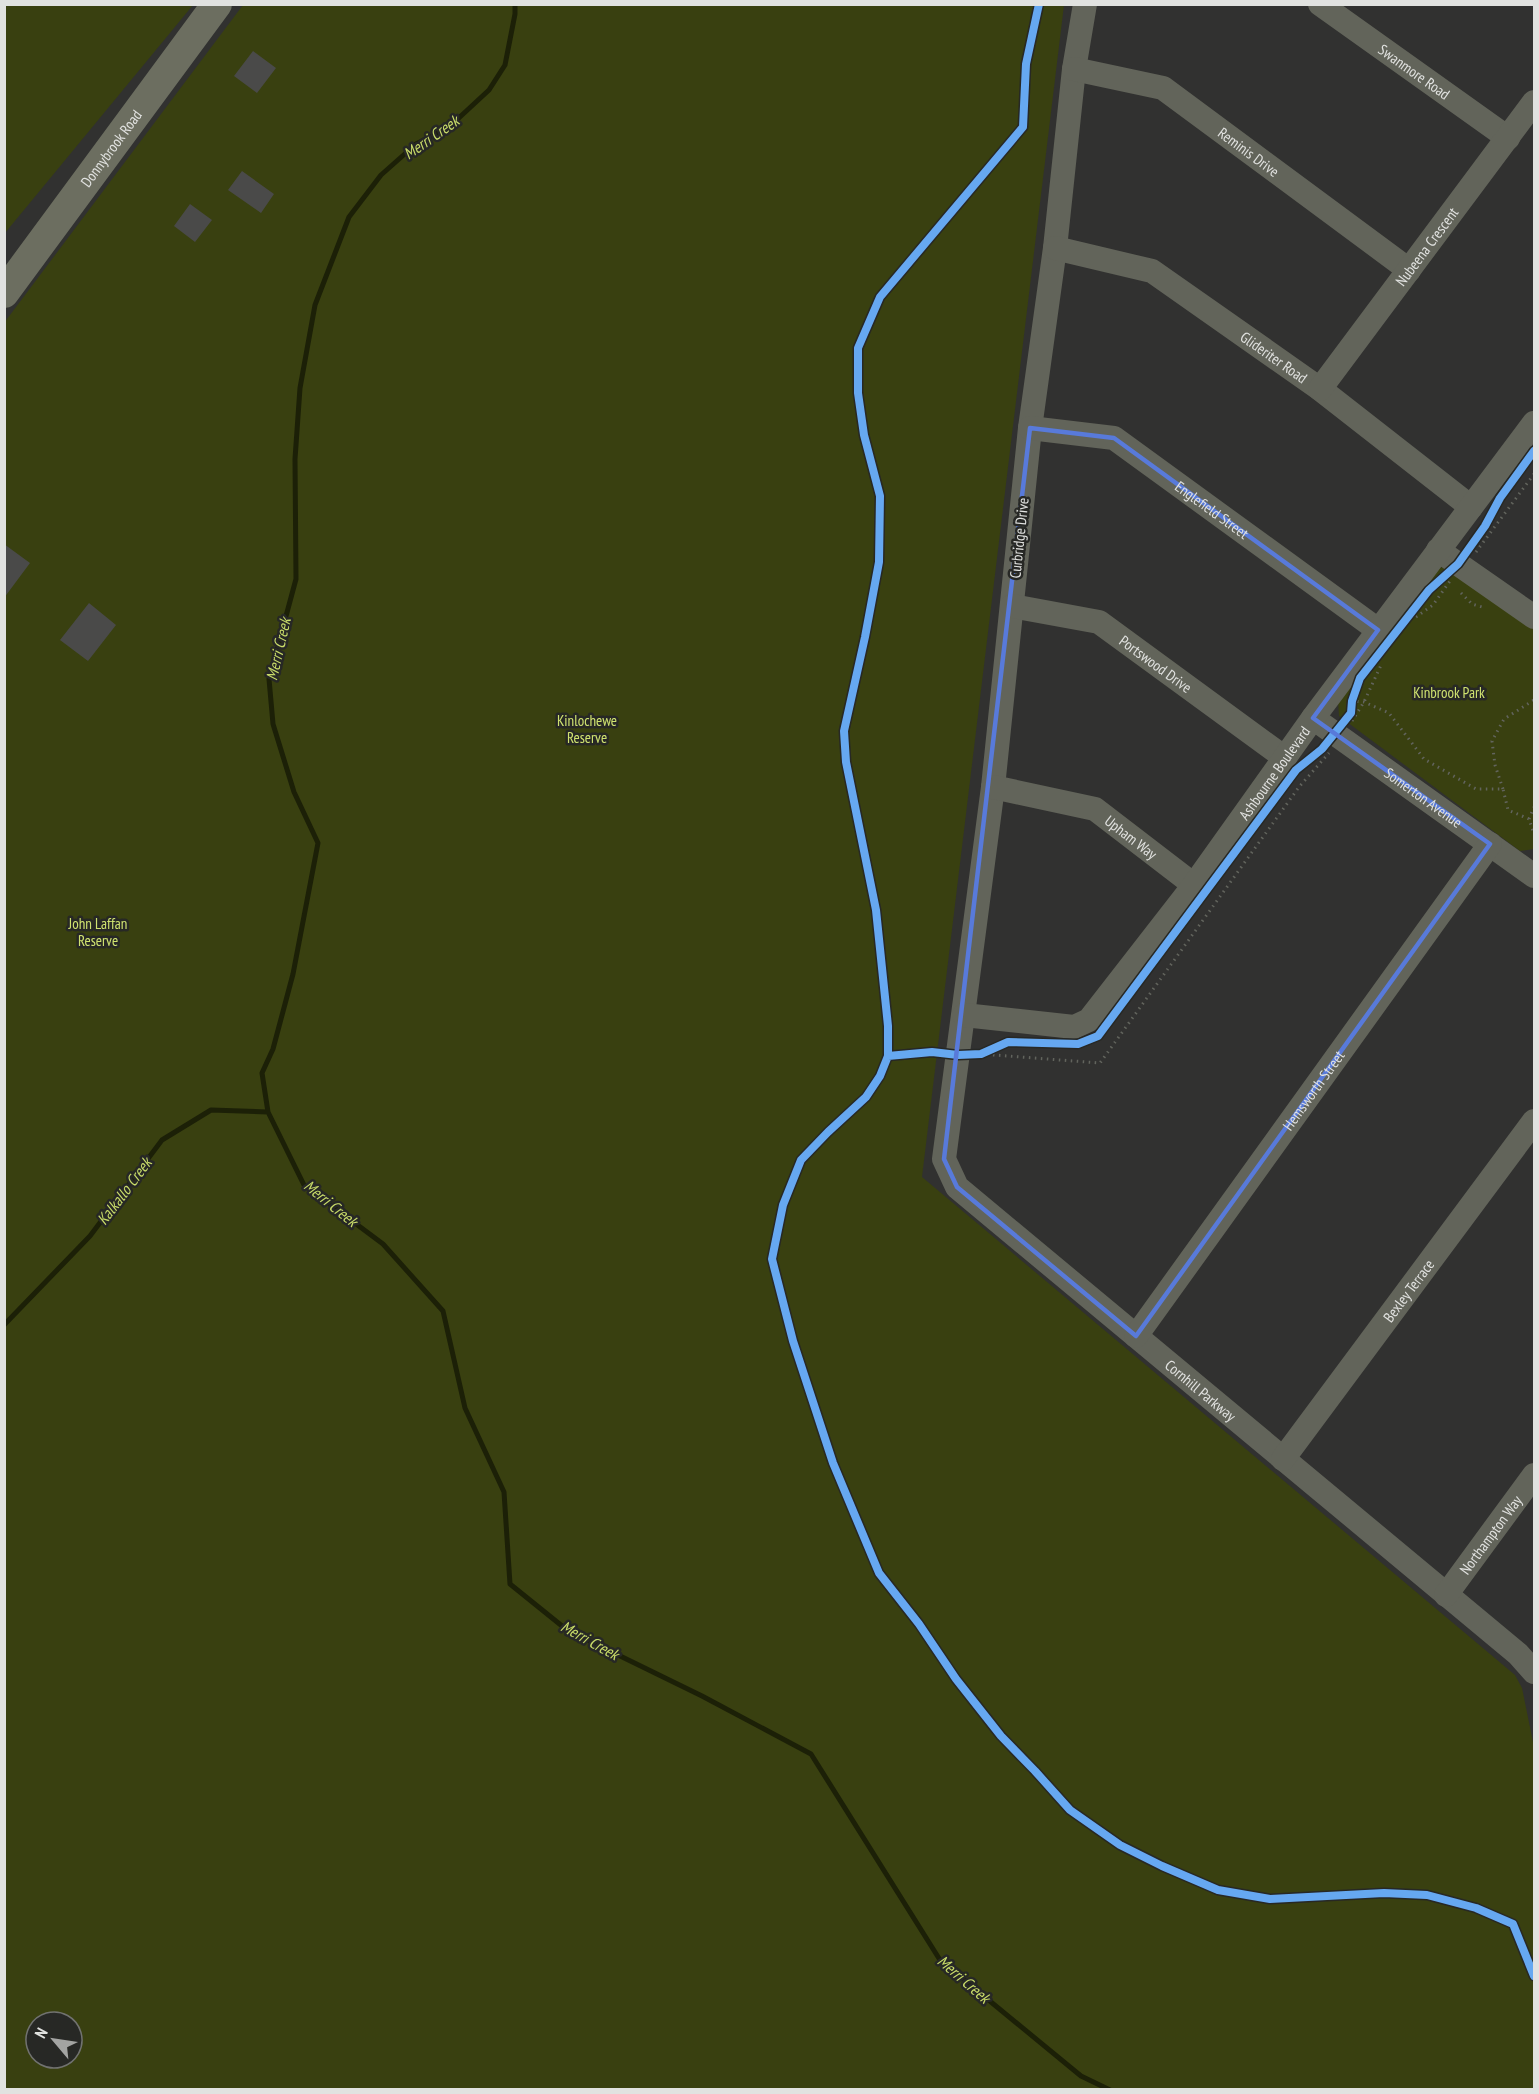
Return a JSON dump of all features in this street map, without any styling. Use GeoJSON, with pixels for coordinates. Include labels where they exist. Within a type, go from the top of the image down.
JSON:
{"type":"FeatureCollection","features":[{"type":"Feature","properties":{"kind":"main road","name":"Donnybrook Road"},"geometry":{"type":"LineString","coordinates":[[4,293],[217,4]]}},
{"type":"Feature","properties":{"kind":"street","name":"Curbridge Drive"},"geometry":{"type":"LineString","coordinates":[[957,1063],[993,787],[1030,428],[1055,248],[1074,69],[1085,4]]}},
{"type":"Feature","properties":{"kind":"street","name":"Swanmore Road"},"geometry":{"type":"LineString","coordinates":[[1320,4],[1508,138]]}},
{"type":"Feature","properties":{"kind":"street","name":"Reminis Drive"},"geometry":{"type":"LineString","coordinates":[[1074,69],[1163,88],[1409,270]]}},
{"type":"Feature","properties":{"kind":"street","name":"Nubeena Crescent"},"geometry":{"type":"LineString","coordinates":[[1320,389],[1534,102]]}},
{"type":"Feature","properties":{"kind":"street","name":"Glideriter Road"},"geometry":{"type":"LineString","coordinates":[[1055,248],[1152,271],[1320,389],[1471,507]]}},
{"type":"Feature","properties":{"kind":"street","name":"Ashbourne Boulevard"},"geometry":{"type":"LineString","coordinates":[[964,1015],[1074,1027],[1089,1020],[1194,885],[1313,718],[1380,641],[1452,566],[1471,507],[1534,423]]}},
{"type":"Feature","properties":{"kind":"street","name":"Englefield Street"},"geometry":{"type":"LineString","coordinates":[[1030,428],[1114,438],[1380,641]]}},
{"type":"Feature","properties":{"kind":"street"},"geometry":{"type":"LineString","coordinates":[[1452,566],[1534,616]]}},
{"type":"Feature","properties":{"kind":"street","name":"Portswood Drive"},"geometry":{"type":"LineString","coordinates":[[1012,606],[1099,622],[1285,758]]}},
{"type":"Feature","properties":{"kind":"street","name":"Somerton Avenue"},"geometry":{"type":"LineString","coordinates":[[1313,718],[1328,741],[1490,844],[1534,875]]}},
{"type":"Feature","properties":{"kind":"street","name":"Upham Way"},"geometry":{"type":"LineString","coordinates":[[993,787],[1095,809],[1194,885]]}},
{"type":"Feature","properties":{"kind":"street","name":"Hemsworth Street"},"geometry":{"type":"LineString","coordinates":[[1136,1336],[1490,844]]}},
{"type":"Feature","properties":{"kind":"street","name":"Cornhill Parkway"},"geometry":{"type":"LineString","coordinates":[[957,1063],[944,1159],[957,1187],[1518,1654],[1534,1672]]}},
{"type":"Feature","properties":{"kind":"street","name":"Bexley Terrace"},"geometry":{"type":"LineString","coordinates":[[1282,1459],[1534,1121]]}},
{"type":"Feature","properties":{"kind":"street","name":"Northampton Way"},"geometry":{"type":"LineString","coordinates":[[1446,1595],[1534,1475]]}},
{"type":"Feature","properties":{"kind":"path"},"geometry":{"type":"LineString","coordinates":[[1452,566],[1534,474]]}},
{"type":"Feature","properties":{"kind":"path"},"geometry":{"type":"LineString","coordinates":[[1438,583],[1485,526]]}},
{"type":"Feature","properties":{"kind":"path"},"geometry":{"type":"LineString","coordinates":[[1408,617],[1415,608]]}},
{"type":"Feature","properties":{"kind":"path"},"geometry":{"type":"LineString","coordinates":[[1374,660],[1380,641]]}},
{"type":"Feature","properties":{"kind":"path"},"geometry":{"type":"LineString","coordinates":[[1313,718],[1354,697]]}},
{"type":"Feature","properties":{"kind":"path"},"geometry":{"type":"LineString","coordinates":[[1328,741],[1351,713],[1354,697]]}},
{"type":"Feature","properties":{"kind":"path"},"geometry":{"type":"LineString","coordinates":[[1354,697],[1389,713],[1424,759],[1476,789],[1503,789]]}},
{"type":"Feature","properties":{"kind":"path"},"geometry":{"type":"LineString","coordinates":[[1534,700],[1504,719],[1492,741],[1508,810],[1528,819],[1534,834]]}},
{"type":"Feature","properties":{"kind":"path"},"geometry":{"type":"LineString","coordinates":[[1528,819],[1534,807]]}},
{"type":"Feature","properties":{"kind":"path"},"geometry":{"type":"LineString","coordinates":[[957,1063],[999,1046]]}},
{"type":"Feature","properties":{"kind":"highlighted area"},"geometry":{"type":"Polygon","coordinates":[[[1030,428],[1114,438],[1378,630],[1313,718],[1490,844],[1136,1336],[957,1187],[944,1159],[1030,428]]]}},
{"type":"Feature","properties":{"kind":"green space"},"geometry":{"type":"Polygon","coordinates":[[[4,5],[193,5],[5,233],[4,5]]]}},
{"type":"Feature","properties":{"kind":"green space","name":"Kinlochewe Reserve"},"geometry":{"type":"Polygon","coordinates":[[[243,5],[1064,5],[922,1177],[1515,1675],[1522,1688],[1534,1747],[1534,2089],[5,2089],[4,323],[243,5]]]}},
{"type":"Feature","properties":{"kind":"green space","name":"Kinbrook Park"},"geometry":{"type":"Polygon","coordinates":[[[1435,567],[1452,568],[1534,628],[1534,849],[1520,851],[1339,716],[1338,700],[1435,567]]]}},
{"type":"Feature","properties":{"kind":"building"},"geometry":{"type":"Polygon","coordinates":[[[253,51],[276,68],[257,93],[234,76],[253,51]]]}},
{"type":"Feature","properties":{"kind":"building"},"geometry":{"type":"Polygon","coordinates":[[[242,171],[274,194],[261,213],[228,190],[242,171]]]}},
{"type":"Feature","properties":{"kind":"building"},"geometry":{"type":"Polygon","coordinates":[[[190,204],[212,220],[195,242],[174,226],[190,204]]]}},
{"type":"Feature","properties":{"kind":"building"},"geometry":{"type":"Polygon","coordinates":[[[4,544],[30,563],[4,598],[4,544]]]}},
{"type":"Feature","properties":{"kind":"building"},"geometry":{"type":"Polygon","coordinates":[[[89,603],[116,625],[88,661],[60,640],[89,603]]]}},
{"type":"Feature","properties":{"kind":"waterway","name":"Merri Creek"},"geometry":{"type":"LineString","coordinates":[[515,4],[505,65],[489,90],[448,128],[416,144],[381,175],[349,217],[315,305],[300,388],[295,459],[296,579],[269,679],[273,724],[294,792],[318,843],[293,974],[273,1049],[262,1073],[268,1112],[304,1185],[383,1244],[443,1311],[465,1408],[504,1492],[510,1584],[567,1630],[702,1696],[811,1754],[940,1960],[1081,2076],[1110,2090]]}},
{"type":"Feature","properties":{"kind":"waterway","name":"Kalkallo Creek"},"geometry":{"type":"LineString","coordinates":[[4,1325],[90,1236],[162,1140],[211,1110],[268,1112]]}},
{"type":"Feature","properties":{"kind":"cycle path"},"geometry":{"type":"LineString","coordinates":[[1039,4],[1026,64],[1023,127],[880,297],[858,348],[858,393],[864,435],[880,496],[879,562],[844,731],[846,762],[876,910],[888,1026],[888,1056],[880,1076],[866,1097],[801,1160],[783,1205],[772,1259],[793,1341],[833,1463],[879,1573],[919,1624],[956,1679],[1001,1736],[1070,1810],[1120,1845],[1218,1890],[1270,1899],[1384,1893],[1427,1895],[1476,1908],[1513,1924],[1534,1976]]}},
{"type":"Feature","properties":{"kind":"cycle path"},"geometry":{"type":"LineString","coordinates":[[888,1056],[932,1052],[958,1055],[981,1054],[1008,1042],[1078,1044],[1098,1036],[1296,770],[1322,749],[1351,713],[1352,701],[1360,678],[1429,590],[1458,564],[1485,526],[1500,498],[1534,451]]}},
{"type":"Feature","properties":{"kind":"park label","name":"John Laffan Reserve"},"geometry":{"type":"Point","coordinates":[98,932]}}]}
